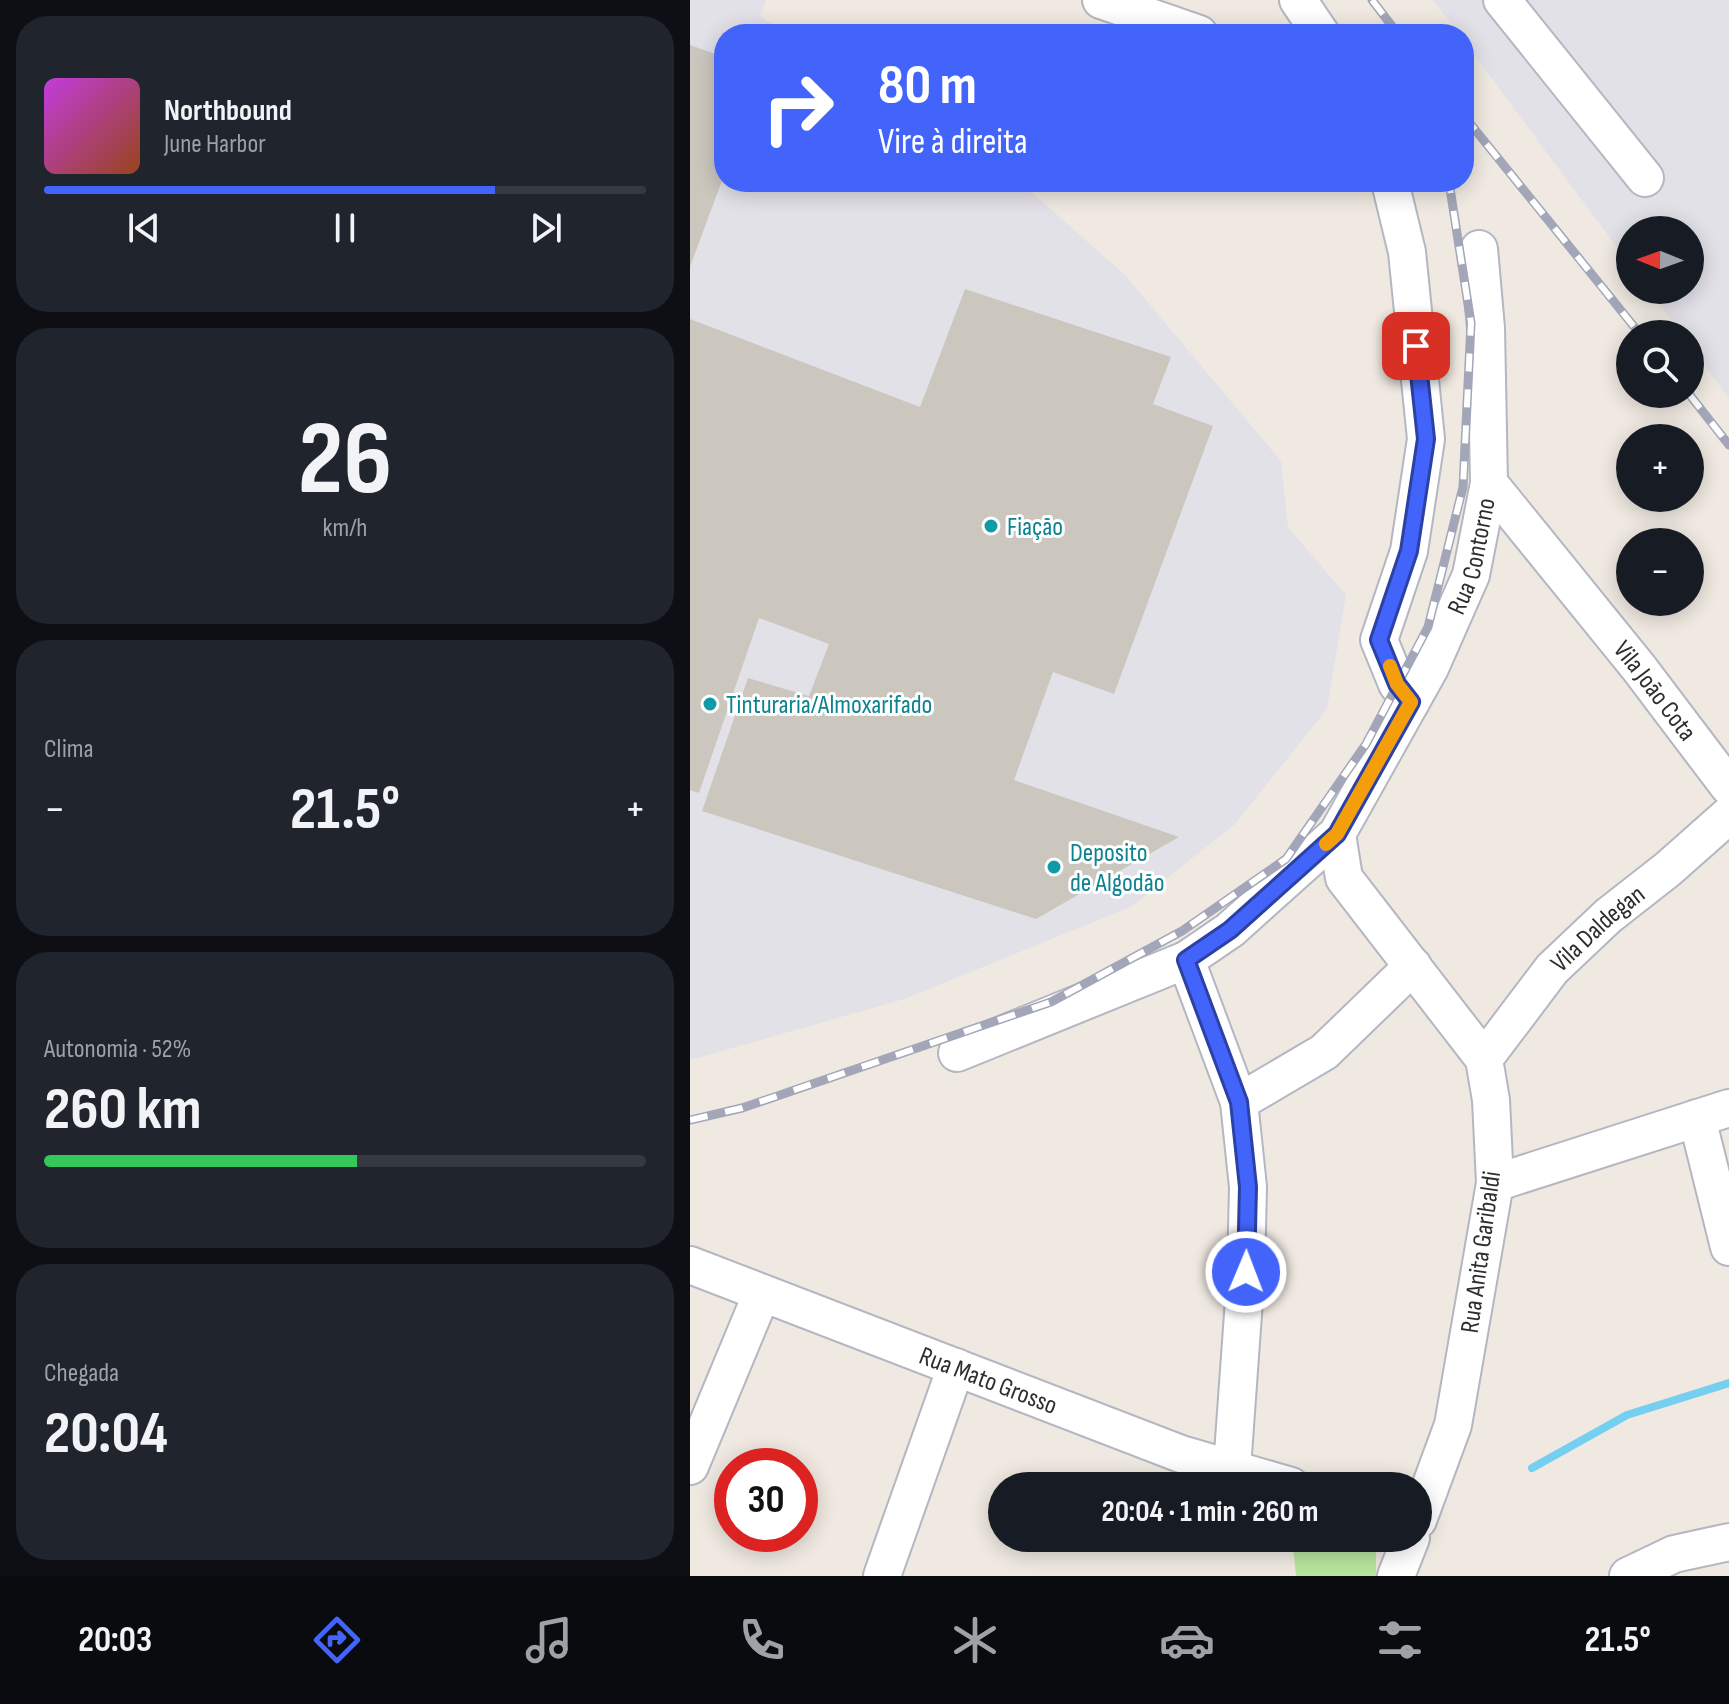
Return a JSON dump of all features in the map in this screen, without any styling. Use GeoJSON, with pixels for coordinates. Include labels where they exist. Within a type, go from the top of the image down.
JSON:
{"type":"FeatureCollection","features":[{"type":"Feature","properties":{"kind":"street"},"geometry":{"type":"LineString","coordinates":[[1101,0],[1170,24]]}},
{"type":"Feature","properties":{"kind":"street"},"geometry":{"type":"LineString","coordinates":[[1298,0],[1314,24]]}},
{"type":"Feature","properties":{"kind":"street"},"geometry":{"type":"LineString","coordinates":[[1502,0],[1645,178]]}},
{"type":"Feature","properties":{"kind":"street"},"geometry":{"type":"LineString","coordinates":[[1392,192],[1407,252],[1426,439],[1409,551],[1379,640],[1397,684],[1411,702]]}},
{"type":"Feature","properties":{"kind":"street","name":"Rua Contorno"},"geometry":{"type":"LineString","coordinates":[[957,1053],[1186,960],[1230,930],[1337,834],[1430,668],[1471,575],[1489,483],[1486,328],[1479,249]]}},
{"type":"Feature","properties":{"kind":"street","name":"Vila João Cota"},"geometry":{"type":"LineString","coordinates":[[1489,483],[1639,668],[1729,787]]}},
{"type":"Feature","properties":{"kind":"street","name":"Vila Daldegan"},"geometry":{"type":"LineString","coordinates":[[1484,1059],[1552,969],[1608,916],[1729,815]]}},
{"type":"Feature","properties":{"kind":"street","name":"Rua Anita Garibaldi"},"geometry":{"type":"LineString","coordinates":[[1337,834],[1344,878],[1484,1059],[1491,1100],[1495,1183],[1453,1425],[1432,1482]]}},
{"type":"Feature","properties":{"kind":"street"},"geometry":{"type":"LineString","coordinates":[[1186,960],[1239,1102],[1248,1187],[1246,1272],[1232,1468]]}},
{"type":"Feature","properties":{"kind":"street"},"geometry":{"type":"LineString","coordinates":[[1239,1102],[1324,1052],[1413,966]]}},
{"type":"Feature","properties":{"kind":"street"},"geometry":{"type":"LineString","coordinates":[[1495,1183],[1713,1113],[1729,1247]]}},
{"type":"Feature","properties":{"kind":"street","name":"Rua Mato Grosso"},"geometry":{"type":"LineString","coordinates":[[690,1265],[1181,1454],[1245,1472]]}},
{"type":"Feature","properties":{"kind":"street"},"geometry":{"type":"LineString","coordinates":[[690,1466],[762,1293]]}},
{"type":"Feature","properties":{"kind":"street"},"geometry":{"type":"LineString","coordinates":[[882,1576],[956,1367]]}},
{"type":"Feature","properties":{"kind":"street"},"geometry":{"type":"LineString","coordinates":[[1628,1576],[1674,1554],[1729,1542]]}},
{"type":"Feature","properties":{"kind":"street"},"geometry":{"type":"LineString","coordinates":[[1396,1576],[1405,1552]]}},
{"type":"Feature","properties":{"kind":"shaded area"},"geometry":{"type":"Polygon","coordinates":[[[690,0],[766,0],[760,16],[772,24],[714,24],[714,192],[1031,192],[1125,275],[1281,461],[1288,527],[1346,595],[1327,709],[1235,824],[1131,907],[904,999],[690,1060],[690,0]]]}},
{"type":"Feature","properties":{"kind":"shaded area"},"geometry":{"type":"Polygon","coordinates":[[[1433,0],[1729,0],[1729,398],[1704,365],[1704,320],[1671,320],[1659,304],[1704,304],[1704,216],[1616,216],[1616,246],[1474,54],[1474,24],[1451,24],[1433,0]]]}},
{"type":"Feature","properties":{"kind":"green space"},"geometry":{"type":"Polygon","coordinates":[[[1293,1552],[1376,1552],[1376,1576],[1296,1576],[1293,1552]]]}},
{"type":"Feature","properties":{"kind":"building"},"geometry":{"type":"Polygon","coordinates":[[[690,45],[714,53],[714,192],[718,192],[690,267],[690,45]]]}},
{"type":"Feature","properties":{"kind":"building"},"geometry":{"type":"Polygon","coordinates":[[[965,289],[1171,357],[1153,404],[1213,426],[1114,694],[1053,672],[1014,780],[1179,837],[1036,919],[702,811],[748,678],[809,696],[829,644],[759,618],[699,793],[690,790],[690,319],[920,407],[965,289]]]}},
{"type":"Feature","properties":{"kind":"waterway"},"geometry":{"type":"LineString","coordinates":[[1532,1468],[1627,1415],[1729,1383]]}},
{"type":"Feature","properties":{"kind":"railway"},"geometry":{"type":"LineString","coordinates":[[1372,0],[1390,24]]}},
{"type":"Feature","properties":{"kind":"railway"},"geometry":{"type":"LineString","coordinates":[[1474,128],[1629,320]]}},
{"type":"Feature","properties":{"kind":"railway"},"geometry":{"type":"LineString","coordinates":[[690,1120],[742,1108],[1051,1002],[1182,931],[1286,859],[1366,744],[1428,627],[1463,487],[1471,323],[1451,192]]}},
{"type":"Feature","properties":{"kind":"railway"},"geometry":{"type":"LineString","coordinates":[[1700,408],[1729,445]]}},
{"type":"Feature","properties":{"kind":"slow traffic"},"geometry":{"type":"LineString","coordinates":[[1326,844],[1337,834],[1411,702],[1397,684],[1390,666]]}},
{"type":"Feature","properties":{"kind":"place","name":"Fiação"},"geometry":{"type":"Point","coordinates":[991,526]}},
{"type":"Feature","properties":{"kind":"place","name":"Tinturaria/Almoxarifado"},"geometry":{"type":"Point","coordinates":[710,704]}},
{"type":"Feature","properties":{"kind":"place","name":"Deposito de Algodão"},"geometry":{"type":"Point","coordinates":[1054,867]}},
{"type":"Feature","properties":{"kind":"route"},"geometry":{"type":"LineString","coordinates":[[1246,1272],[1248,1187],[1239,1102],[1186,960],[1230,930],[1337,834],[1411,702],[1397,684],[1379,640],[1409,551],[1426,439],[1416,346]]}}]}
